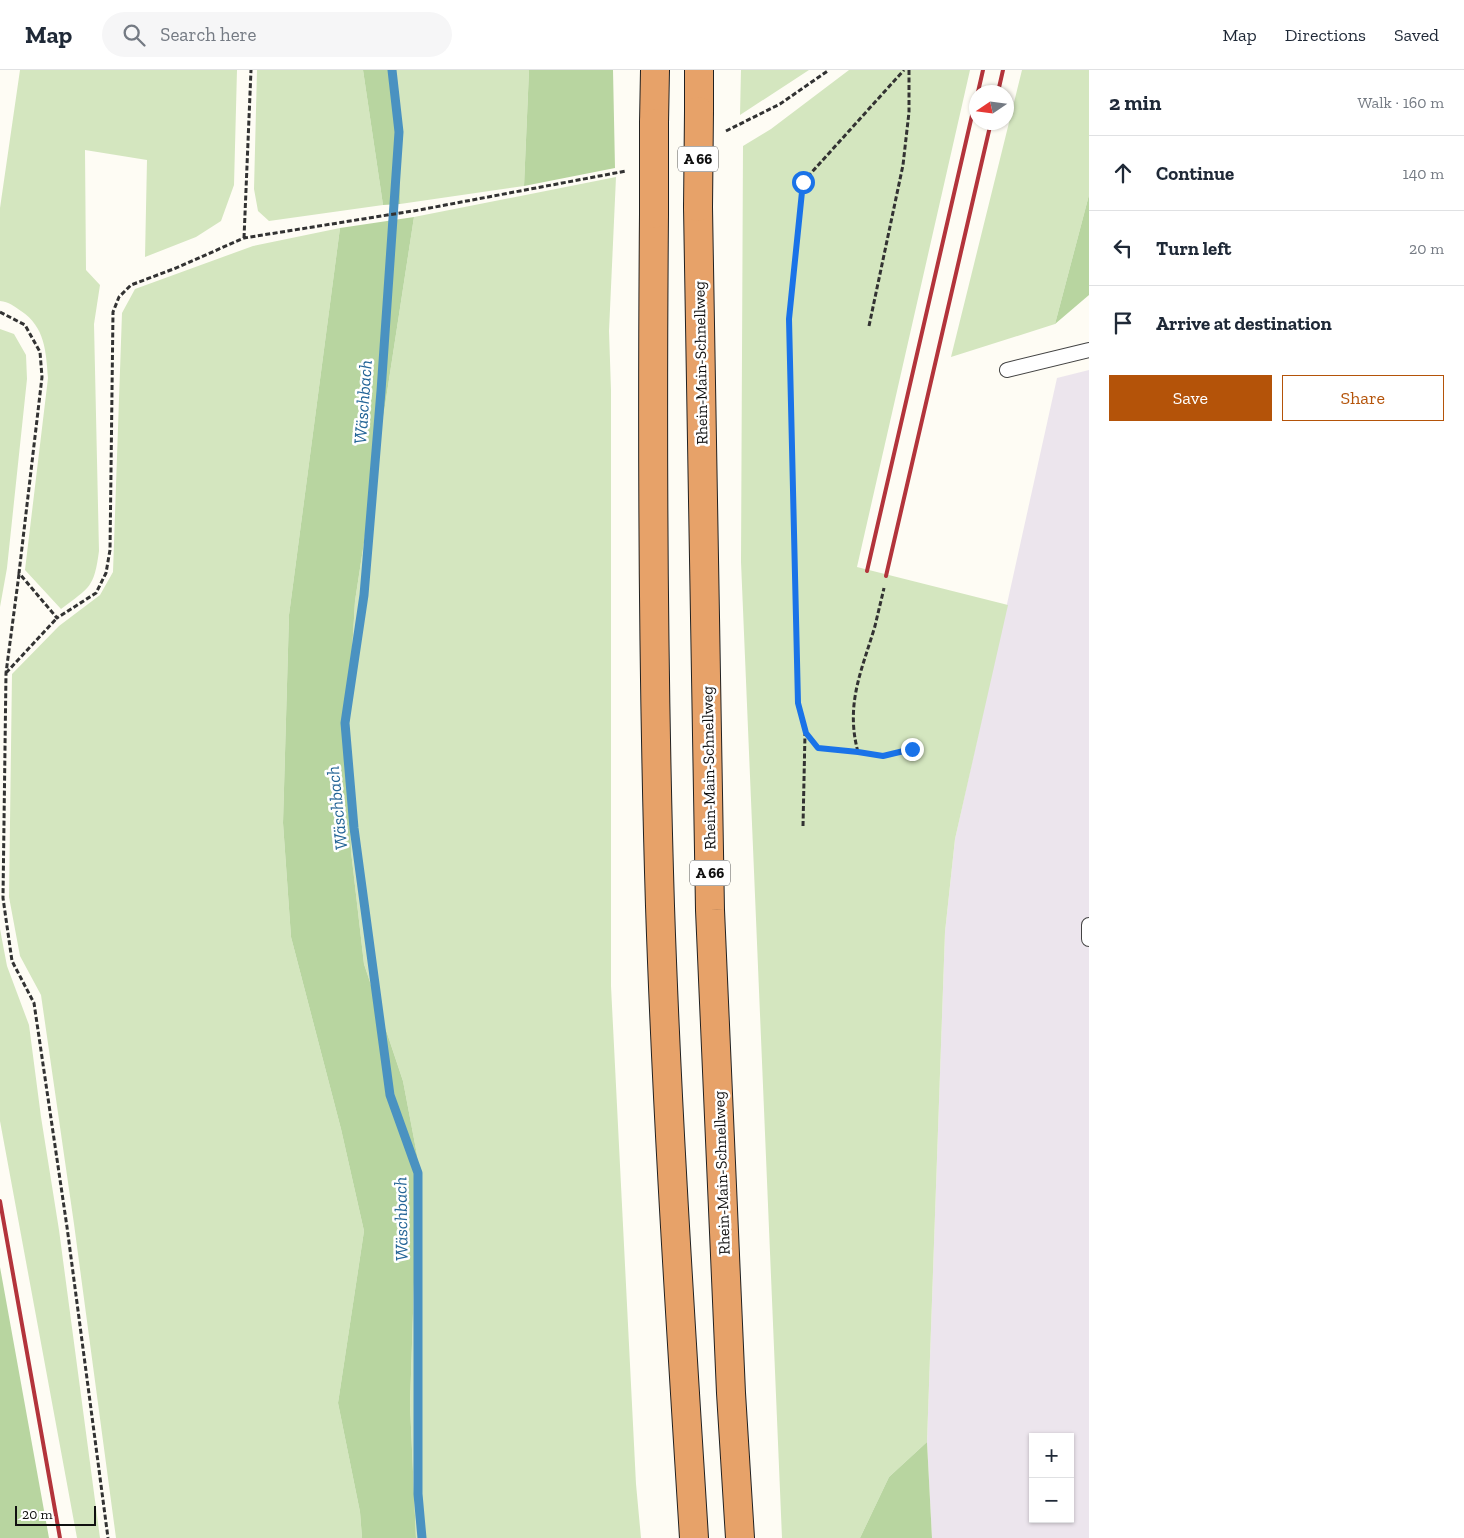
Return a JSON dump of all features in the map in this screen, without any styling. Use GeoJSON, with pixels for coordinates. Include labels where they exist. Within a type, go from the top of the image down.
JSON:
{"type":"FeatureCollection","features":[{"type":"Feature","properties":{"kind":"highway","name":"A 66"},"geometry":{"type":"LineString","coordinates":[[655,70],[653,538],[660,908],[694,1538]]}},
{"type":"Feature","properties":{"kind":"highway","name":"Rhein-Main-Schnellweg"},"geometry":{"type":"LineString","coordinates":[[699,70],[698,207],[710,910],[731,1393],[740,1538]]}},
{"type":"Feature","properties":{"kind":"lane"},"geometry":{"type":"LineString","coordinates":[[1007,370],[1089,350]]}},
{"type":"Feature","properties":{"kind":"lane"},"geometry":{"type":"LineString","coordinates":[[1089,925],[1089,939]]}},
{"type":"Feature","properties":{"kind":"path"},"geometry":{"type":"LineString","coordinates":[[244,238],[251,70]]}},
{"type":"Feature","properties":{"kind":"path"},"geometry":{"type":"LineString","coordinates":[[780,104],[828,70]]}},
{"type":"Feature","properties":{"kind":"path"},"geometry":{"type":"LineString","coordinates":[[803,826],[806,733],[798,703],[789,319],[803,182],[904,70]]}},
{"type":"Feature","properties":{"kind":"path"},"geometry":{"type":"LineString","coordinates":[[869,326],[903,165],[909,112],[909,70]]}},
{"type":"Feature","properties":{"kind":"path"},"geometry":{"type":"LineString","coordinates":[[6,673],[57,618],[96,593],[106,573],[110,550],[113,312],[119,297],[131,284],[176,268],[244,238],[419,210],[629,171]]}},
{"type":"Feature","properties":{"kind":"path"},"geometry":{"type":"LineString","coordinates":[[1,312],[25,326],[40,352],[42,377],[6,673],[3,898],[12,961],[34,1003],[68,1227],[108,1538]]}},
{"type":"Feature","properties":{"kind":"path"},"geometry":{"type":"LineString","coordinates":[[19,573],[57,618]]}},
{"type":"Feature","properties":{"kind":"path"},"geometry":{"type":"LineString","coordinates":[[858,752],[854,738],[855,689],[884,588]]}},
{"type":"Feature","properties":{"kind":"path"},"geometry":{"type":"LineString","coordinates":[[806,733],[818,748],[883,756],[912,749]]}},
{"type":"Feature","properties":{"kind":"shaded area"},"geometry":{"type":"Polygon","coordinates":[[[1089,370],[1089,1538],[932,1538],[927,1442],[945,932],[955,839],[1057,378],[1089,370]]]}},
{"type":"Feature","properties":{"kind":"green space"},"geometry":{"type":"Polygon","coordinates":[[[20,70],[237,70],[234,185],[221,221],[196,237],[145,257],[147,160],[85,150],[86,270],[100,285],[94,324],[99,551],[95,573],[89,586],[61,609],[25,570],[48,378],[45,349],[40,332],[29,317],[11,304],[0,301],[0,208],[20,70]]]}},
{"type":"Feature","properties":{"kind":"green space"},"geometry":{"type":"Polygon","coordinates":[[[257,70],[363,70],[383,205],[269,221],[258,211],[254,189],[257,70]]]}},
{"type":"Feature","properties":{"kind":"green space"},"geometry":{"type":"Polygon","coordinates":[[[363,70],[394,70],[401,135],[400,204],[383,205],[363,70]]]}},
{"type":"Feature","properties":{"kind":"green space"},"geometry":{"type":"Polygon","coordinates":[[[394,70],[529,70],[524,186],[400,204],[401,135],[394,70]]]}},
{"type":"Feature","properties":{"kind":"green space"},"geometry":{"type":"Polygon","coordinates":[[[529,70],[613,70],[615,168],[524,186],[529,70]]]}},
{"type":"Feature","properties":{"kind":"green space"},"geometry":{"type":"Polygon","coordinates":[[[741,70],[809,70],[740,115],[741,70]]]}},
{"type":"Feature","properties":{"kind":"green space"},"geometry":{"type":"Polygon","coordinates":[[[849,70],[970,70],[857,567],[1008,605],[955,839],[945,932],[927,1442],[889,1477],[860,1538],[782,1538],[741,562],[743,146],[771,129],[849,70]]]}},
{"type":"Feature","properties":{"kind":"green space"},"geometry":{"type":"Polygon","coordinates":[[[1022,70],[1089,70],[1089,195],[1055,324],[951,357],[1007,130],[1014,130],[1014,102],[1022,70]]]}},
{"type":"Feature","properties":{"kind":"green space"},"geometry":{"type":"Polygon","coordinates":[[[616,177],[609,331],[611,390],[611,986],[636,1484],[641,1538],[416,1538],[410,1405],[418,1160],[403,1081],[364,964],[351,851],[348,720],[355,601],[414,217],[616,177]]]}},
{"type":"Feature","properties":{"kind":"green space"},"geometry":{"type":"Polygon","coordinates":[[[1089,195],[1089,295],[1055,324],[1089,195]]]}},
{"type":"Feature","properties":{"kind":"green space"},"geometry":{"type":"Polygon","coordinates":[[[414,217],[355,601],[348,720],[351,851],[364,964],[403,1081],[418,1160],[410,1405],[416,1538],[362,1538],[360,1512],[338,1403],[364,1231],[341,1129],[291,937],[283,823],[289,615],[340,228],[414,217]]]}},
{"type":"Feature","properties":{"kind":"green space"},"geometry":{"type":"Polygon","coordinates":[[[340,228],[289,615],[283,823],[291,937],[341,1129],[364,1231],[338,1403],[360,1512],[362,1538],[116,1538],[41,995],[20,956],[9,897],[12,674],[59,626],[100,595],[113,572],[122,313],[135,289],[253,246],[340,228]]]}},
{"type":"Feature","properties":{"kind":"green space"},"geometry":{"type":"Polygon","coordinates":[[[0,329],[14,334],[26,355],[27,379],[7,568],[0,607],[0,329]]]}},
{"type":"Feature","properties":{"kind":"green space"},"geometry":{"type":"Polygon","coordinates":[[[0,929],[7,966],[29,1025],[59,1230],[100,1538],[77,1538],[0,1121],[0,929]]]}},
{"type":"Feature","properties":{"kind":"green space"},"geometry":{"type":"Polygon","coordinates":[[[0,1267],[49,1538],[0,1538],[0,1267]]]}},
{"type":"Feature","properties":{"kind":"green space"},"geometry":{"type":"Polygon","coordinates":[[[927,1442],[932,1538],[860,1538],[889,1477],[927,1442]]]}},
{"type":"Feature","properties":{"kind":"waterway","name":"Wäschbach"},"geometry":{"type":"LineString","coordinates":[[392,70],[399,132],[381,391],[364,595],[345,723],[354,828],[390,1095],[418,1173],[418,1494],[422,1538]]}},
{"type":"Feature","properties":{"kind":"railway"},"geometry":{"type":"LineString","coordinates":[[980,85],[983,70]]}},
{"type":"Feature","properties":{"kind":"railway"},"geometry":{"type":"LineString","coordinates":[[1000,85],[1003,70]]}},
{"type":"Feature","properties":{"kind":"railway"},"geometry":{"type":"LineString","coordinates":[[867,571],[969,128]]}},
{"type":"Feature","properties":{"kind":"railway"},"geometry":{"type":"LineString","coordinates":[[886,576],[989,130]]}},
{"type":"Feature","properties":{"kind":"railway"},"geometry":{"type":"LineString","coordinates":[[0,1201],[60,1538]]}},
{"type":"Feature","properties":{"kind":"route"},"geometry":{"type":"LineString","coordinates":[[803,182],[789,319],[798,703],[806,733],[818,748],[883,756],[912,749]]}}]}
